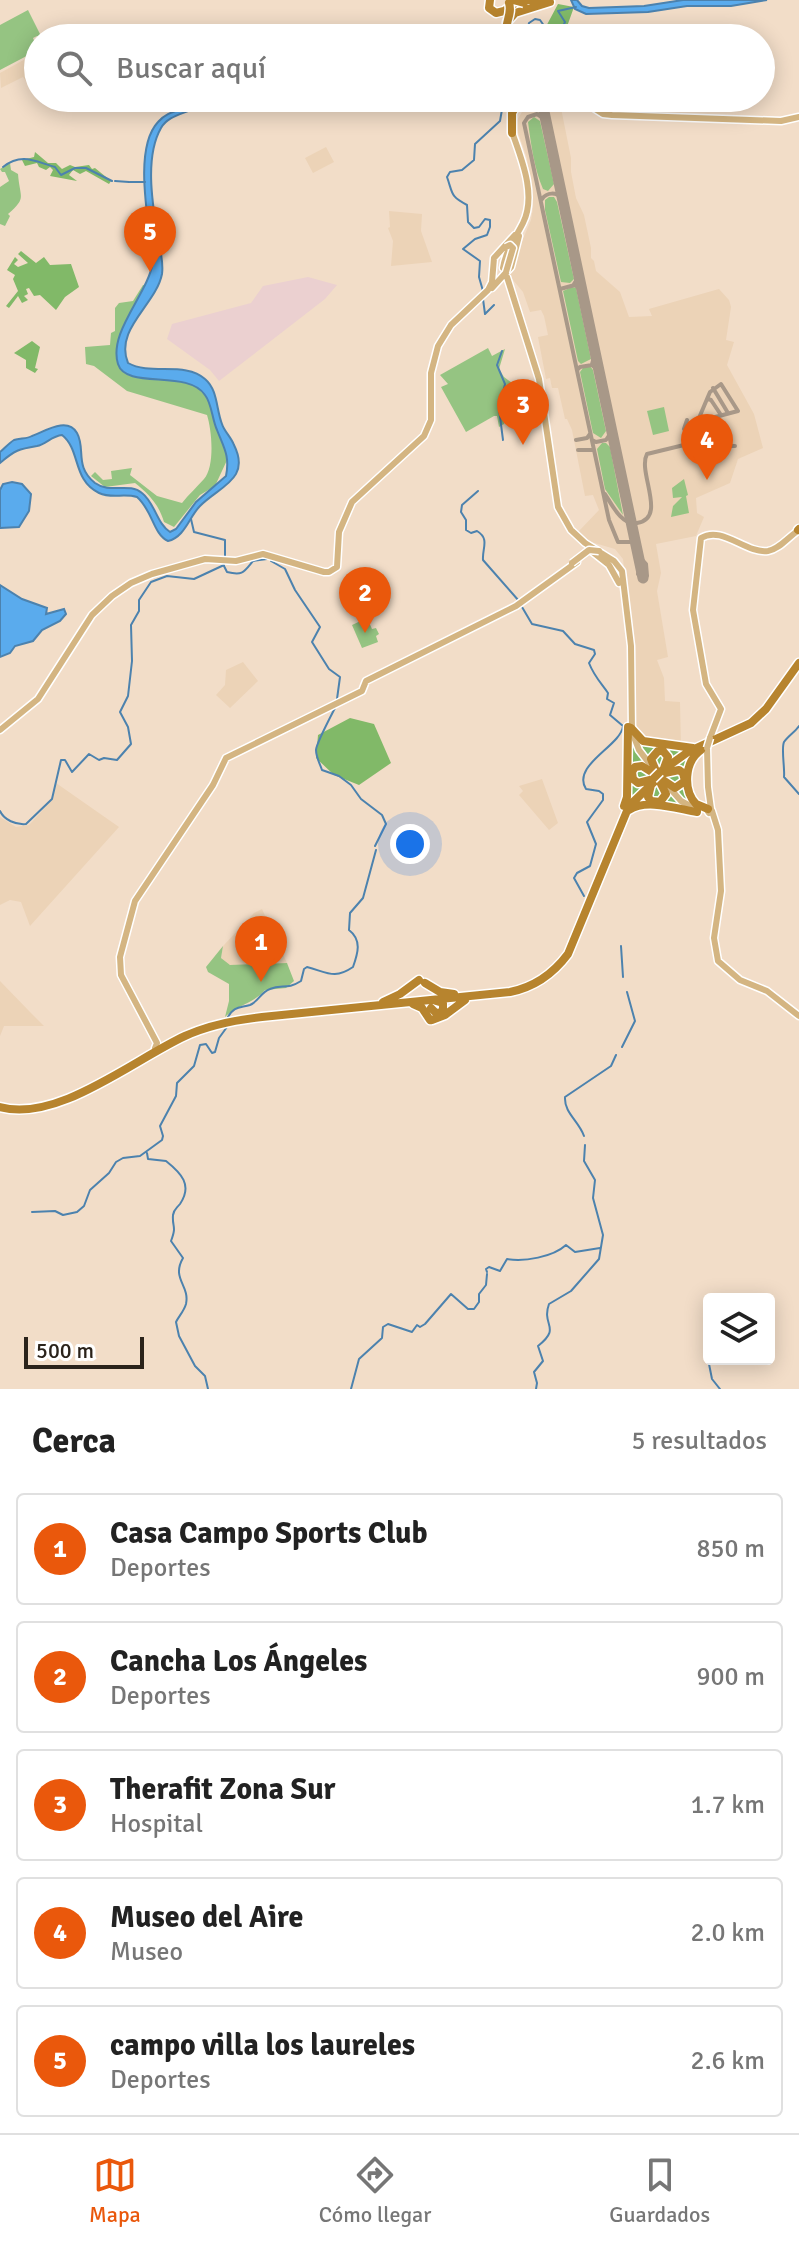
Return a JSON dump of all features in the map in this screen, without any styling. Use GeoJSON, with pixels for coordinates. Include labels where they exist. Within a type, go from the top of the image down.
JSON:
{"type":"FeatureCollection","features":[{"type":"Feature","properties":{"kind":"highway"},"geometry":{"type":"LineString","coordinates":[[489,0],[489,8],[496,13],[525,1]]}},
{"type":"Feature","properties":{"kind":"highway"},"geometry":{"type":"LineString","coordinates":[[489,0],[488,10],[502,24]]}},
{"type":"Feature","properties":{"kind":"highway"},"geometry":{"type":"LineString","coordinates":[[510,24],[525,1]]}},
{"type":"Feature","properties":{"kind":"highway"},"geometry":{"type":"LineString","coordinates":[[509,24],[525,1]]}},
{"type":"Feature","properties":{"kind":"highway"},"geometry":{"type":"LineString","coordinates":[[513,131],[517,112]]}},
{"type":"Feature","properties":{"kind":"highway"},"geometry":{"type":"LineString","coordinates":[[0,1106],[28,1111],[51,1107],[176,1040],[210,1026],[519,986],[541,976],[567,948],[625,810],[658,777],[683,758],[742,731],[761,718],[799,665]]}},
{"type":"Feature","properties":{"kind":"highway"},"geometry":{"type":"LineString","coordinates":[[629,727],[638,737],[650,743],[687,749],[702,748]]}},
{"type":"Feature","properties":{"kind":"highway"},"geometry":{"type":"LineString","coordinates":[[0,1106],[28,1108],[50,1104],[159,1044],[226,1020],[387,1003],[431,1004],[519,990],[548,976],[563,966],[574,949],[574,940],[625,810],[629,727]]}},
{"type":"Feature","properties":{"kind":"highway"},"geometry":{"type":"LineString","coordinates":[[702,748],[690,761],[687,789],[696,804],[710,810]]}},
{"type":"Feature","properties":{"kind":"highway"},"geometry":{"type":"LineString","coordinates":[[625,810],[645,805],[697,812]]}},
{"type":"Feature","properties":{"kind":"highway"},"geometry":{"type":"LineString","coordinates":[[419,981],[440,992],[455,994]]}},
{"type":"Feature","properties":{"kind":"highway"},"geometry":{"type":"LineString","coordinates":[[418,998],[413,988],[419,981]]}},
{"type":"Feature","properties":{"kind":"highway"},"geometry":{"type":"LineString","coordinates":[[387,1003],[419,981]]}},
{"type":"Feature","properties":{"kind":"highway"},"geometry":{"type":"LineString","coordinates":[[387,1003],[416,1005],[433,1020],[474,996]]}},
{"type":"Feature","properties":{"kind":"main road"},"geometry":{"type":"LineString","coordinates":[[505,24],[504,20],[525,1]]}},
{"type":"Feature","properties":{"kind":"main road"},"geometry":{"type":"LineString","coordinates":[[600,112],[781,121],[799,117]]}},
{"type":"Feature","properties":{"kind":"main road"},"geometry":{"type":"LineString","coordinates":[[0,732],[38,699],[85,624],[112,596],[131,583],[205,559],[241,561],[263,554],[324,572],[337,567],[339,532],[352,502],[415,446],[429,428],[433,363],[448,328],[511,267],[515,244],[530,212],[531,197],[525,157],[513,131]]}},
{"type":"Feature","properties":{"kind":"main road"},"geometry":{"type":"LineString","coordinates":[[494,282],[494,258],[515,235],[525,218],[528,199],[513,131]]}},
{"type":"Feature","properties":{"kind":"main road"},"geometry":{"type":"LineString","coordinates":[[505,269],[511,249],[524,227]]}},
{"type":"Feature","properties":{"kind":"main road"},"geometry":{"type":"LineString","coordinates":[[505,269],[515,235]]}},
{"type":"Feature","properties":{"kind":"main road"},"geometry":{"type":"LineString","coordinates":[[492,267],[504,248],[511,245],[513,248],[505,269]]}},
{"type":"Feature","properties":{"kind":"main road"},"geometry":{"type":"LineString","coordinates":[[504,248],[508,291],[518,329],[533,365],[543,414]]}},
{"type":"Feature","properties":{"kind":"main road"},"geometry":{"type":"LineString","coordinates":[[494,282],[496,259],[500,258],[539,379],[556,507],[569,530],[616,566]]}},
{"type":"Feature","properties":{"kind":"main road"},"geometry":{"type":"LineString","coordinates":[[494,282],[508,291]]}},
{"type":"Feature","properties":{"kind":"main road"},"geometry":{"type":"LineString","coordinates":[[799,529],[776,548],[766,551],[749,548],[720,536],[701,538],[693,610],[706,684],[721,709],[710,738],[702,748],[710,810],[718,830],[721,891],[714,938],[718,961],[740,980],[767,991],[799,1016]]}},
{"type":"Feature","properties":{"kind":"main road"},"geometry":{"type":"LineString","coordinates":[[540,589],[589,550],[594,550],[616,565],[622,576],[631,646],[629,727]]}},
{"type":"Feature","properties":{"kind":"main road"},"geometry":{"type":"LineString","coordinates":[[561,572],[594,550]]}},
{"type":"Feature","properties":{"kind":"main road"},"geometry":{"type":"LineString","coordinates":[[159,1044],[124,977],[122,952],[135,901],[213,785],[226,758],[363,689],[366,681],[519,604],[594,550]]}},
{"type":"Feature","properties":{"kind":"main road"},"geometry":{"type":"LineString","coordinates":[[594,550],[609,565],[620,583],[628,646],[629,727],[636,751],[680,803],[697,812],[710,810]]}},
{"type":"Feature","properties":{"kind":"main road"},"geometry":{"type":"LineString","coordinates":[[658,777],[685,804],[710,810]]}},
{"type":"Feature","properties":{"kind":"shaded area"},"geometry":{"type":"Polygon","coordinates":[[[24,60],[24,78],[1,88],[0,73],[24,60]]]}},
{"type":"Feature","properties":{"kind":"shaded area"},"geometry":{"type":"Polygon","coordinates":[[[522,112],[562,112],[576,198],[584,215],[591,258],[596,271],[620,292],[629,317],[652,316],[649,309],[719,289],[731,307],[726,340],[734,342],[727,365],[754,414],[763,448],[738,459],[730,483],[696,498],[697,513],[704,517],[696,536],[656,544],[661,573],[657,591],[668,657],[657,660],[664,678],[665,701],[680,702],[681,747],[646,741],[634,728],[633,650],[623,559],[615,549],[580,536],[579,531],[599,510],[593,495],[585,496],[572,430],[565,419],[558,388],[552,388],[550,378],[546,379],[538,337],[548,335],[544,316],[541,310],[530,312],[523,292],[508,274],[533,208],[527,158],[515,124],[522,112]]]}},
{"type":"Feature","properties":{"kind":"shaded area"},"geometry":{"type":"Polygon","coordinates":[[[326,147],[334,162],[313,173],[305,158],[326,147]]]}},
{"type":"Feature","properties":{"kind":"shaded area"},"geometry":{"type":"Polygon","coordinates":[[[389,211],[422,214],[421,231],[432,262],[391,266],[393,241],[388,228],[389,211]]]}},
{"type":"Feature","properties":{"kind":"shaded area"},"geometry":{"type":"Polygon","coordinates":[[[308,277],[337,285],[325,299],[219,381],[210,370],[167,339],[172,324],[251,303],[263,286],[308,277]]]}},
{"type":"Feature","properties":{"kind":"shaded area"},"geometry":{"type":"Polygon","coordinates":[[[243,662],[258,681],[230,708],[216,695],[225,685],[226,670],[243,662]]]}},
{"type":"Feature","properties":{"kind":"shaded area"},"geometry":{"type":"Polygon","coordinates":[[[542,779],[558,823],[549,830],[519,795],[523,791],[519,786],[542,779]]]}},
{"type":"Feature","properties":{"kind":"shaded area"},"geometry":{"type":"Polygon","coordinates":[[[56,783],[119,827],[30,926],[21,902],[10,900],[0,905],[0,817],[16,827],[29,825],[53,799],[56,783]]]}},
{"type":"Feature","properties":{"kind":"shaded area"},"geometry":{"type":"Polygon","coordinates":[[[262,909],[287,963],[234,967],[226,963],[221,958],[223,946],[254,913],[262,909]]]}},
{"type":"Feature","properties":{"kind":"shaded area"},"geometry":{"type":"Polygon","coordinates":[[[0,981],[44,1026],[4,1026],[0,1036],[0,981]]]}},
{"type":"Feature","properties":{"kind":"green space"},"geometry":{"type":"Polygon","coordinates":[[[558,4],[574,7],[568,24],[547,24],[558,4]]]}},
{"type":"Feature","properties":{"kind":"green space"},"geometry":{"type":"Polygon","coordinates":[[[28,10],[35,24],[24,24],[24,57],[0,70],[0,25],[28,10]]]}},
{"type":"Feature","properties":{"kind":"green space"},"geometry":{"type":"Polygon","coordinates":[[[534,117],[540,121],[554,184],[548,191],[543,189],[533,156],[528,122],[534,117]]]}},
{"type":"Feature","properties":{"kind":"green space"},"geometry":{"type":"Polygon","coordinates":[[[35,152],[62,169],[70,165],[89,165],[111,181],[109,184],[86,171],[80,174],[73,170],[69,175],[77,181],[50,176],[53,170],[50,167],[46,170],[37,163],[25,166],[22,160],[34,157],[35,152]]]}},
{"type":"Feature","properties":{"kind":"green space"},"geometry":{"type":"Polygon","coordinates":[[[10,163],[11,170],[18,174],[21,197],[8,214],[10,216],[5,226],[0,224],[0,187],[9,181],[0,169],[10,163]]]}},
{"type":"Feature","properties":{"kind":"green space"},"geometry":{"type":"Polygon","coordinates":[[[554,197],[557,202],[574,279],[570,283],[561,282],[545,210],[545,200],[554,197]]]}},
{"type":"Feature","properties":{"kind":"green space"},"geometry":{"type":"Polygon","coordinates":[[[21,251],[36,263],[44,257],[50,265],[71,264],[79,287],[65,297],[56,310],[40,295],[34,296],[29,288],[24,296],[28,300],[22,303],[18,296],[9,308],[6,306],[18,291],[13,279],[15,275],[7,270],[15,257],[18,260],[14,264],[18,267],[28,263],[18,254],[21,251]]]}},
{"type":"Feature","properties":{"kind":"green space"},"geometry":{"type":"Polygon","coordinates":[[[143,285],[152,285],[118,342],[125,372],[186,376],[210,396],[211,410],[228,458],[215,486],[200,495],[174,527],[164,522],[153,500],[135,483],[105,487],[91,476],[95,472],[103,480],[112,479],[111,471],[132,468],[130,475],[157,496],[182,503],[204,479],[210,466],[211,439],[207,415],[127,391],[94,366],[86,364],[85,347],[110,345],[111,333],[115,331],[115,308],[119,303],[133,301],[143,285]]]}},
{"type":"Feature","properties":{"kind":"green space"},"geometry":{"type":"Polygon","coordinates":[[[576,288],[591,359],[581,364],[563,291],[576,288]]]}},
{"type":"Feature","properties":{"kind":"green space"},"geometry":{"type":"Polygon","coordinates":[[[32,341],[40,347],[35,373],[26,368],[26,360],[14,353],[32,341]]]}},
{"type":"Feature","properties":{"kind":"green space"},"geometry":{"type":"Polygon","coordinates":[[[488,348],[492,356],[505,349],[499,369],[519,388],[507,386],[506,393],[501,396],[504,424],[499,427],[497,416],[494,416],[466,432],[441,387],[448,384],[440,375],[488,348]]]}},
{"type":"Feature","properties":{"kind":"green space"},"geometry":{"type":"Polygon","coordinates":[[[590,366],[606,431],[601,438],[593,433],[580,372],[590,366]]]}},
{"type":"Feature","properties":{"kind":"green space"},"geometry":{"type":"Polygon","coordinates":[[[664,407],[669,431],[653,435],[647,411],[664,407]]]}},
{"type":"Feature","properties":{"kind":"green space"},"geometry":{"type":"Polygon","coordinates":[[[602,443],[610,447],[623,515],[605,489],[597,449],[602,443]]]}},
{"type":"Feature","properties":{"kind":"green space"},"geometry":{"type":"Polygon","coordinates":[[[684,479],[689,513],[671,517],[673,506],[682,497],[673,498],[672,488],[684,479]]]}},
{"type":"Feature","properties":{"kind":"green space"},"geometry":{"type":"Polygon","coordinates":[[[367,618],[372,629],[376,628],[379,634],[376,636],[378,642],[362,648],[352,625],[367,618]]]}},
{"type":"Feature","properties":{"kind":"green space"},"geometry":{"type":"Polygon","coordinates":[[[350,718],[374,724],[391,763],[359,785],[334,775],[316,758],[318,735],[350,718]]]}},
{"type":"Feature","properties":{"kind":"green space"},"geometry":{"type":"Polygon","coordinates":[[[628,727],[643,738],[678,746],[694,754],[687,789],[708,812],[626,801],[628,727]]]}},
{"type":"Feature","properties":{"kind":"green space"},"geometry":{"type":"Polygon","coordinates":[[[223,946],[221,958],[230,965],[287,963],[294,981],[286,988],[265,990],[225,1017],[229,984],[208,972],[206,967],[223,946]]]}},
{"type":"Feature","properties":{"kind":"water"},"geometry":{"type":"Polygon","coordinates":[[[571,0],[577,0],[589,8],[644,6],[683,0],[767,0],[731,6],[687,6],[648,12],[586,14],[575,9],[571,0]]]}},
{"type":"Feature","properties":{"kind":"water"},"geometry":{"type":"Polygon","coordinates":[[[173,112],[185,112],[161,128],[151,165],[162,274],[131,328],[125,351],[128,363],[137,367],[188,371],[209,383],[223,427],[233,442],[239,466],[231,481],[200,506],[183,531],[168,541],[159,533],[137,497],[104,495],[84,481],[72,449],[62,435],[17,451],[0,463],[0,452],[14,440],[62,425],[73,428],[79,439],[82,464],[89,477],[107,488],[131,488],[142,493],[170,532],[176,529],[196,502],[226,476],[226,452],[205,395],[197,387],[185,383],[133,376],[123,372],[118,364],[116,352],[123,326],[144,287],[153,262],[144,169],[150,135],[162,118],[173,112]]]}},
{"type":"Feature","properties":{"kind":"water"},"geometry":{"type":"Polygon","coordinates":[[[3,484],[22,484],[31,494],[29,511],[19,527],[0,528],[0,490],[3,484]]]}},
{"type":"Feature","properties":{"kind":"water"},"geometry":{"type":"Polygon","coordinates":[[[0,585],[22,599],[47,608],[46,614],[64,609],[66,614],[60,621],[42,630],[33,641],[15,646],[10,653],[0,657],[0,585]]]}},
{"type":"Feature","properties":{"kind":"waterway"},"geometry":{"type":"LineString","coordinates":[[564,24],[558,11],[576,7]]}},
{"type":"Feature","properties":{"kind":"waterway"},"geometry":{"type":"LineString","coordinates":[[529,24],[535,19],[543,24]]}},
{"type":"Feature","properties":{"kind":"waterway"},"geometry":{"type":"LineString","coordinates":[[483,291],[479,277],[480,261],[463,249],[475,239],[487,235],[490,220],[485,219],[474,228],[468,222],[467,205],[453,194],[447,177],[450,172],[462,170],[474,160],[475,144],[500,121],[502,112]]}},
{"type":"Feature","properties":{"kind":"waterway"},"geometry":{"type":"LineString","coordinates":[[3,167],[23,159],[55,167],[61,175],[75,168],[86,168],[112,181]]}},
{"type":"Feature","properties":{"kind":"waterway"},"geometry":{"type":"LineString","coordinates":[[115,181],[129,182]]}},
{"type":"Feature","properties":{"kind":"waterway"},"geometry":{"type":"LineString","coordinates":[[130,182],[145,182]]}},
{"type":"Feature","properties":{"kind":"waterway"},"geometry":{"type":"LineString","coordinates":[[483,299],[485,314],[494,305]]}},
{"type":"Feature","properties":{"kind":"waterway"},"geometry":{"type":"LineString","coordinates":[[502,351],[497,365],[505,384],[499,409],[503,440]]}},
{"type":"Feature","properties":{"kind":"waterway"},"geometry":{"type":"LineString","coordinates":[[478,491],[462,505],[466,530],[481,534],[484,541],[483,560],[519,601]]}},
{"type":"Feature","properties":{"kind":"waterway"},"geometry":{"type":"LineString","coordinates":[[191,519],[194,532],[225,540],[225,560]]}},
{"type":"Feature","properties":{"kind":"waterway"},"geometry":{"type":"LineString","coordinates":[[224,566],[227,572],[237,574],[253,561],[267,559]]}},
{"type":"Feature","properties":{"kind":"waterway"},"geometry":{"type":"LineString","coordinates":[[271,561],[285,569],[320,627],[312,642],[329,669],[340,677],[337,699]]}},
{"type":"Feature","properties":{"kind":"waterway"},"geometry":{"type":"LineString","coordinates":[[0,811],[11,821],[26,824],[52,799],[61,760],[65,760],[72,772],[89,754],[99,760],[117,760],[131,744],[128,727],[120,712],[128,696],[132,661],[131,625],[139,611],[139,600],[151,582],[167,576],[194,579],[224,565]]}},
{"type":"Feature","properties":{"kind":"waterway"},"geometry":{"type":"LineString","coordinates":[[522,607],[532,624],[563,631],[575,644],[594,650],[589,663],[608,693],[607,699],[614,703],[610,715],[623,726],[614,741],[585,772],[583,780],[586,789],[603,794],[603,800],[587,822],[596,844],[590,866],[574,878],[584,896]]}},
{"type":"Feature","properties":{"kind":"waterway"},"geometry":{"type":"LineString","coordinates":[[336,706],[321,736],[316,750],[317,758],[322,770],[339,776],[382,815],[386,824],[375,846]]}},
{"type":"Feature","properties":{"kind":"waterway"},"geometry":{"type":"LineString","coordinates":[[799,726],[784,742],[783,749],[784,777],[799,794]]}},
{"type":"Feature","properties":{"kind":"waterway"},"geometry":{"type":"LineString","coordinates":[[228,1017],[235,1009],[253,1004],[267,990],[301,981],[307,967],[335,974],[353,967],[358,947],[356,938],[349,930],[350,913],[363,898],[376,850]]}},
{"type":"Feature","properties":{"kind":"waterway"},"geometry":{"type":"LineString","coordinates":[[621,946],[623,977]]}},
{"type":"Feature","properties":{"kind":"waterway"},"geometry":{"type":"LineString","coordinates":[[622,1047],[635,1021],[627,992]]}},
{"type":"Feature","properties":{"kind":"waterway"},"geometry":{"type":"LineString","coordinates":[[32,1212],[55,1211],[63,1215],[77,1212],[84,1206],[90,1190],[116,1162],[140,1156],[162,1140],[160,1126],[176,1096],[177,1083],[194,1066],[200,1045],[206,1044],[212,1053],[215,1052],[219,1038],[227,1027]]}},
{"type":"Feature","properties":{"kind":"waterway"},"geometry":{"type":"LineString","coordinates":[[584,1136],[567,1108],[565,1097],[611,1066],[616,1055]]}},
{"type":"Feature","properties":{"kind":"waterway"},"geometry":{"type":"LineString","coordinates":[[536,1389],[534,1372],[543,1361],[538,1346],[550,1330],[547,1317],[549,1304],[571,1291],[599,1259],[603,1235],[593,1198],[595,1180],[584,1161],[585,1145]]}},
{"type":"Feature","properties":{"kind":"waterway"},"geometry":{"type":"LineString","coordinates":[[147,1153],[148,1159],[166,1161],[184,1180],[184,1197],[173,1213],[171,1241],[183,1258],[179,1271],[187,1297],[176,1322],[179,1336],[195,1366],[205,1376],[208,1389]]}},
{"type":"Feature","properties":{"kind":"waterway"},"geometry":{"type":"LineString","coordinates":[[487,1272],[489,1267],[500,1271],[507,1259],[538,1258],[566,1245],[575,1252],[600,1248]]}},
{"type":"Feature","properties":{"kind":"waterway"},"geometry":{"type":"LineString","coordinates":[[351,1389],[359,1359],[382,1338],[383,1327],[388,1324],[412,1332],[417,1325],[425,1324],[451,1294],[468,1309],[474,1309],[486,1285],[487,1274]]}},
{"type":"Feature","properties":{"kind":"waterway"},"geometry":{"type":"LineString","coordinates":[[709,1365],[712,1379],[720,1389]]}},
{"type":"Feature","properties":{"kind":"taxiway"},"geometry":{"type":"LineString","coordinates":[[546,120],[537,114],[528,117],[524,123],[609,520],[618,542],[632,542],[636,547]]}},
{"type":"Feature","properties":{"kind":"taxiway"},"geometry":{"type":"LineString","coordinates":[[542,199],[552,194],[562,198]]}},
{"type":"Feature","properties":{"kind":"taxiway"},"geometry":{"type":"LineString","coordinates":[[574,284],[579,276]]}},
{"type":"Feature","properties":{"kind":"taxiway"},"geometry":{"type":"LineString","coordinates":[[560,289],[575,285],[582,290]]}},
{"type":"Feature","properties":{"kind":"taxiway"},"geometry":{"type":"LineString","coordinates":[[592,364],[595,354]]}},
{"type":"Feature","properties":{"kind":"taxiway"},"geometry":{"type":"LineString","coordinates":[[577,370],[592,365],[599,371]]}},
{"type":"Feature","properties":{"kind":"taxiway"},"geometry":{"type":"LineString","coordinates":[[686,444],[700,421],[738,411],[721,384],[710,392],[696,425]]}},
{"type":"Feature","properties":{"kind":"taxiway"},"geometry":{"type":"LineString","coordinates":[[713,388],[728,413]]}},
{"type":"Feature","properties":{"kind":"taxiway"},"geometry":{"type":"LineString","coordinates":[[708,399],[721,415]]}},
{"type":"Feature","properties":{"kind":"taxiway"},"geometry":{"type":"LineString","coordinates":[[713,417],[721,422],[727,439],[724,445]]}},
{"type":"Feature","properties":{"kind":"taxiway"},"geometry":{"type":"LineString","coordinates":[[687,420],[684,429],[691,435]]}},
{"type":"Feature","properties":{"kind":"taxiway"},"geometry":{"type":"LineString","coordinates":[[592,440],[606,440],[612,431]]}},
{"type":"Feature","properties":{"kind":"taxiway"},"geometry":{"type":"LineString","coordinates":[[576,440],[587,438],[590,434]]}},
{"type":"Feature","properties":{"kind":"taxiway"},"geometry":{"type":"LineString","coordinates":[[605,494],[622,518],[637,523],[650,513],[645,462],[647,454],[684,445],[735,446]]}},
{"type":"Feature","properties":{"kind":"taxiway"},"geometry":{"type":"LineString","coordinates":[[578,450],[592,450]]}},
{"type":"Feature","properties":{"kind":"taxiway"},"geometry":{"type":"LineString","coordinates":[[638,555],[646,564],[647,576],[638,574],[640,566]]}},
{"type":"Feature","properties":{"kind":"runway"},"geometry":{"type":"LineString","coordinates":[[544,112],[643,578]]}},
{"type":"Feature","properties":{"kind":"place","name":"campo villa los laureles"},"geometry":{"type":"Point","coordinates":[150,272]}},
{"type":"Feature","properties":{"kind":"place","name":"Therafit Zona Sur"},"geometry":{"type":"Point","coordinates":[523,445]}},
{"type":"Feature","properties":{"kind":"place","name":"Museo del Aire"},"geometry":{"type":"Point","coordinates":[707,480]}},
{"type":"Feature","properties":{"kind":"place","name":"Cancha Los Ángeles"},"geometry":{"type":"Point","coordinates":[365,633]}},
{"type":"Feature","properties":{"kind":"place","name":"Casa Campo Sports Club"},"geometry":{"type":"Point","coordinates":[261,982]}}]}
